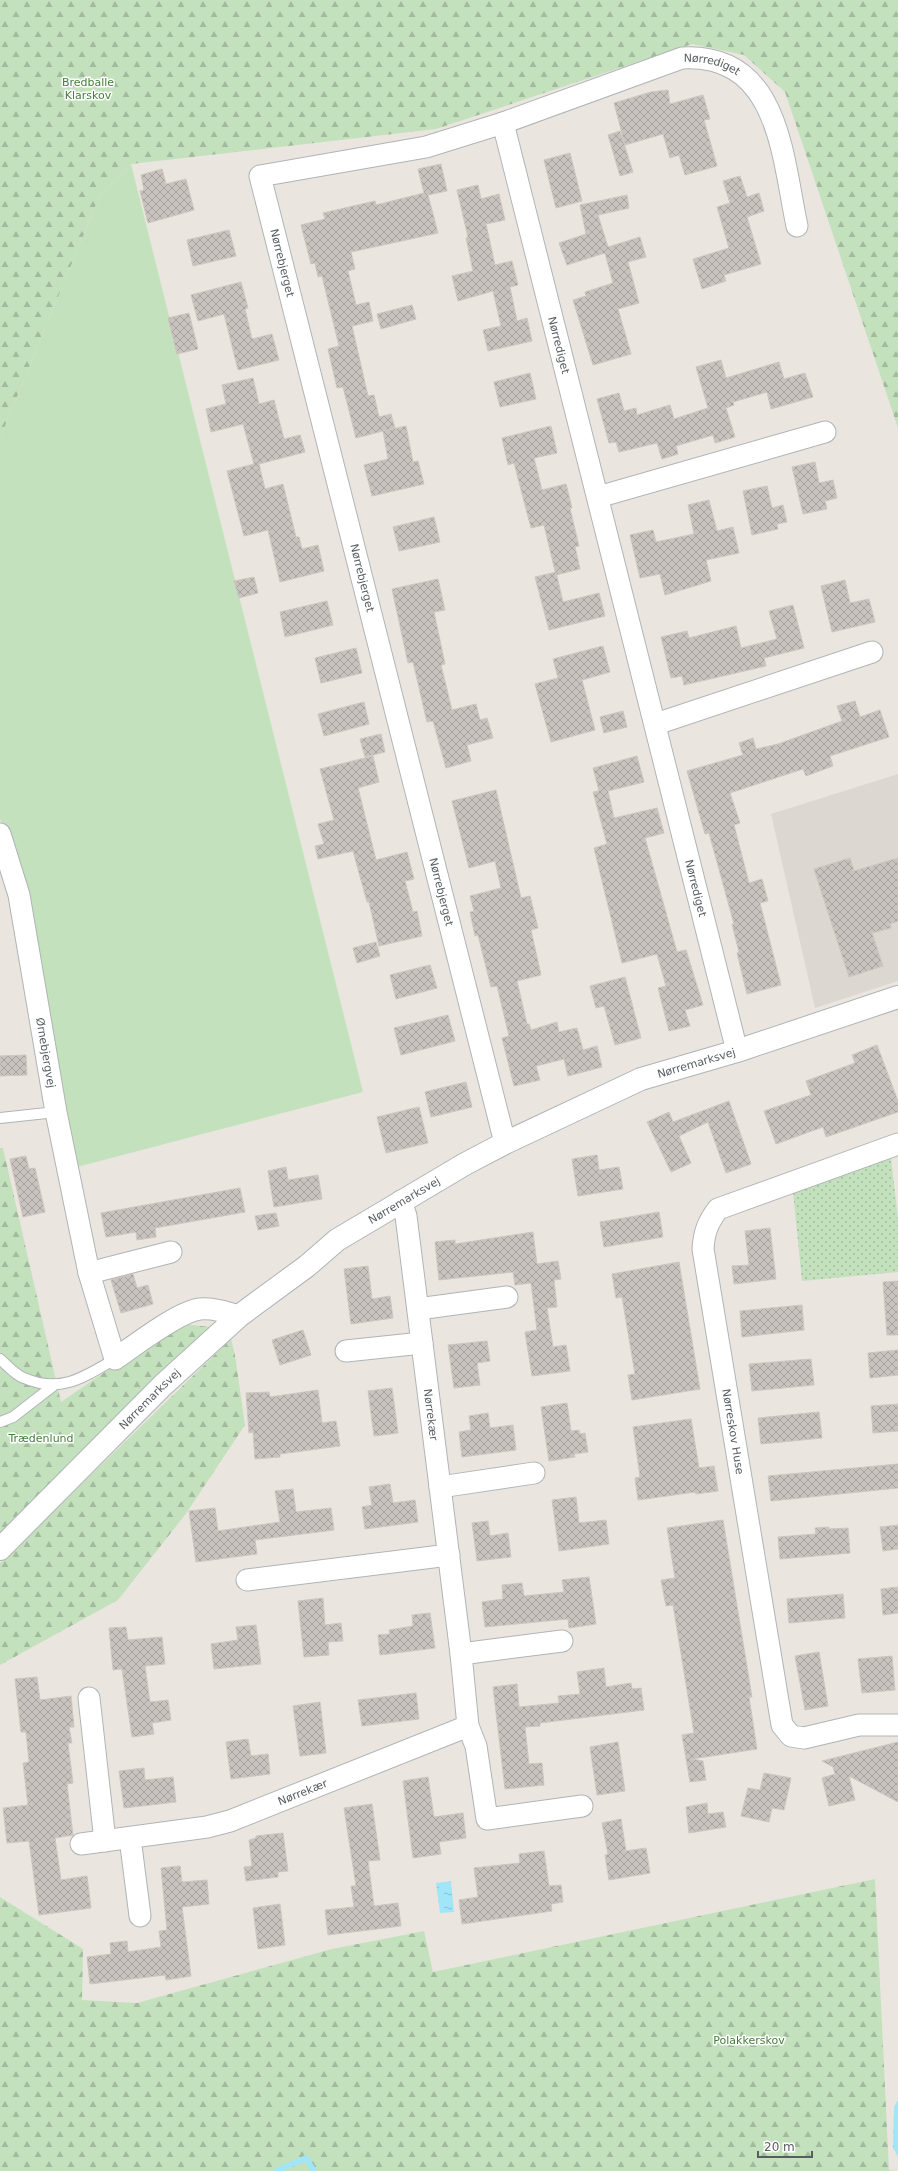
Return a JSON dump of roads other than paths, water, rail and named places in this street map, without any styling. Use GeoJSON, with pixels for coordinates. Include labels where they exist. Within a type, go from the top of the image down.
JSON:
{"type":"FeatureCollection","features":[{"type":"Feature","properties":{"kind":"street","name":"Nørrediget"},"geometry":{"type":"LineString","coordinates":[[426,148],[503,123],[682,58],[702,57],[723,64],[744,76],[758,90],[774,120],[797,226]]}},
{"type":"Feature","properties":{"kind":"street","name":"Nørrediget"},"geometry":{"type":"LineString","coordinates":[[503,123],[656,724],[737,1051]]}},
{"type":"Feature","properties":{"kind":"street","name":"Nørrebjerget"},"geometry":{"type":"LineString","coordinates":[[426,148],[260,176],[505,1143]]}},
{"type":"Feature","properties":{"kind":"street"},"geometry":{"type":"LineString","coordinates":[[598,497],[825,432]]}},
{"type":"Feature","properties":{"kind":"street"},"geometry":{"type":"LineString","coordinates":[[656,724],[872,652]]}},
{"type":"Feature","properties":{"kind":"street","name":"Ørnebjergvej"},"geometry":{"type":"LineString","coordinates":[[0,834],[19,895],[56,1112],[89,1273],[115,1359]]}},
{"type":"Feature","properties":{"kind":"street","name":"Nørremarksvej"},"geometry":{"type":"LineString","coordinates":[[0,1549],[164,1385],[239,1316],[307,1266],[337,1240],[401,1201],[505,1143],[642,1079],[737,1051],[898,997]]}},
{"type":"Feature","properties":{"kind":"street","name":"Nørreskov Huse"},"geometry":{"type":"LineString","coordinates":[[898,1144],[718,1209],[709,1220],[704,1233],[703,1249],[782,1725],[792,1736],[804,1738],[859,1725],[898,1725]]}},
{"type":"Feature","properties":{"kind":"street","name":"Nørrekær"},"geometry":{"type":"LineString","coordinates":[[401,1201],[406,1216],[418,1309],[461,1654],[468,1726],[476,1746],[487,1819],[582,1806]]}},
{"type":"Feature","properties":{"kind":"street"},"geometry":{"type":"LineString","coordinates":[[89,1273],[171,1252]]}},
{"type":"Feature","properties":{"kind":"street"},"geometry":{"type":"LineString","coordinates":[[418,1309],[507,1297]]}},
{"type":"Feature","properties":{"kind":"street"},"geometry":{"type":"LineString","coordinates":[[115,1359],[182,1314],[198,1309],[214,1309],[239,1316]]}},
{"type":"Feature","properties":{"kind":"street"},"geometry":{"type":"LineString","coordinates":[[346,1351],[422,1343]]}},
{"type":"Feature","properties":{"kind":"street"},"geometry":{"type":"LineString","coordinates":[[440,1487],[534,1473]]}},
{"type":"Feature","properties":{"kind":"street"},"geometry":{"type":"LineString","coordinates":[[247,1580],[449,1555]]}},
{"type":"Feature","properties":{"kind":"street"},"geometry":{"type":"LineString","coordinates":[[461,1654],[562,1640]]}},
{"type":"Feature","properties":{"kind":"street"},"geometry":{"type":"LineString","coordinates":[[89,1698],[105,1841]]}},
{"type":"Feature","properties":{"kind":"street","name":"Nørrekær"},"geometry":{"type":"LineString","coordinates":[[81,1844],[207,1827],[230,1820],[468,1726]]}},
{"type":"Feature","properties":{"kind":"street"},"geometry":{"type":"LineString","coordinates":[[130,1838],[140,1916]]}},
{"type":"Feature","properties":{"kind":"lane"},"geometry":{"type":"LineString","coordinates":[[0,1118],[56,1112]]}},
{"type":"Feature","properties":{"kind":"lane"},"geometry":{"type":"LineString","coordinates":[[0,1358],[22,1378],[53,1386],[78,1381],[115,1359]]}},
{"type":"Feature","properties":{"kind":"lane"},"geometry":{"type":"LineString","coordinates":[[0,1422],[13,1417],[53,1386]]}},
{"type":"Feature","properties":{"kind":"water"},"geometry":{"type":"Polygon","coordinates":[[[451,1881],[454,1912],[440,1913],[436,1883],[451,1881]]]}},
{"type":"Feature","properties":{"kind":"water"},"geometry":{"type":"Polygon","coordinates":[[[898,2100],[898,2157],[893,2148],[894,2107],[898,2100]]]}},
{"type":"Feature","properties":{"kind":"waterway"},"geometry":{"type":"LineString","coordinates":[[276,2171],[306,2158],[314,2171]]}},
{"type":"Feature","properties":{"kind":"park label","name":"Bredballe Klarskov"},"geometry":{"type":"Point","coordinates":[88,88]}},
{"type":"Feature","properties":{"kind":"park label","name":"Trædenlund"},"geometry":{"type":"Point","coordinates":[41,1438]}},
{"type":"Feature","properties":{"kind":"park label","name":"Polakkerskov"},"geometry":{"type":"Point","coordinates":[749,2040]}}]}
